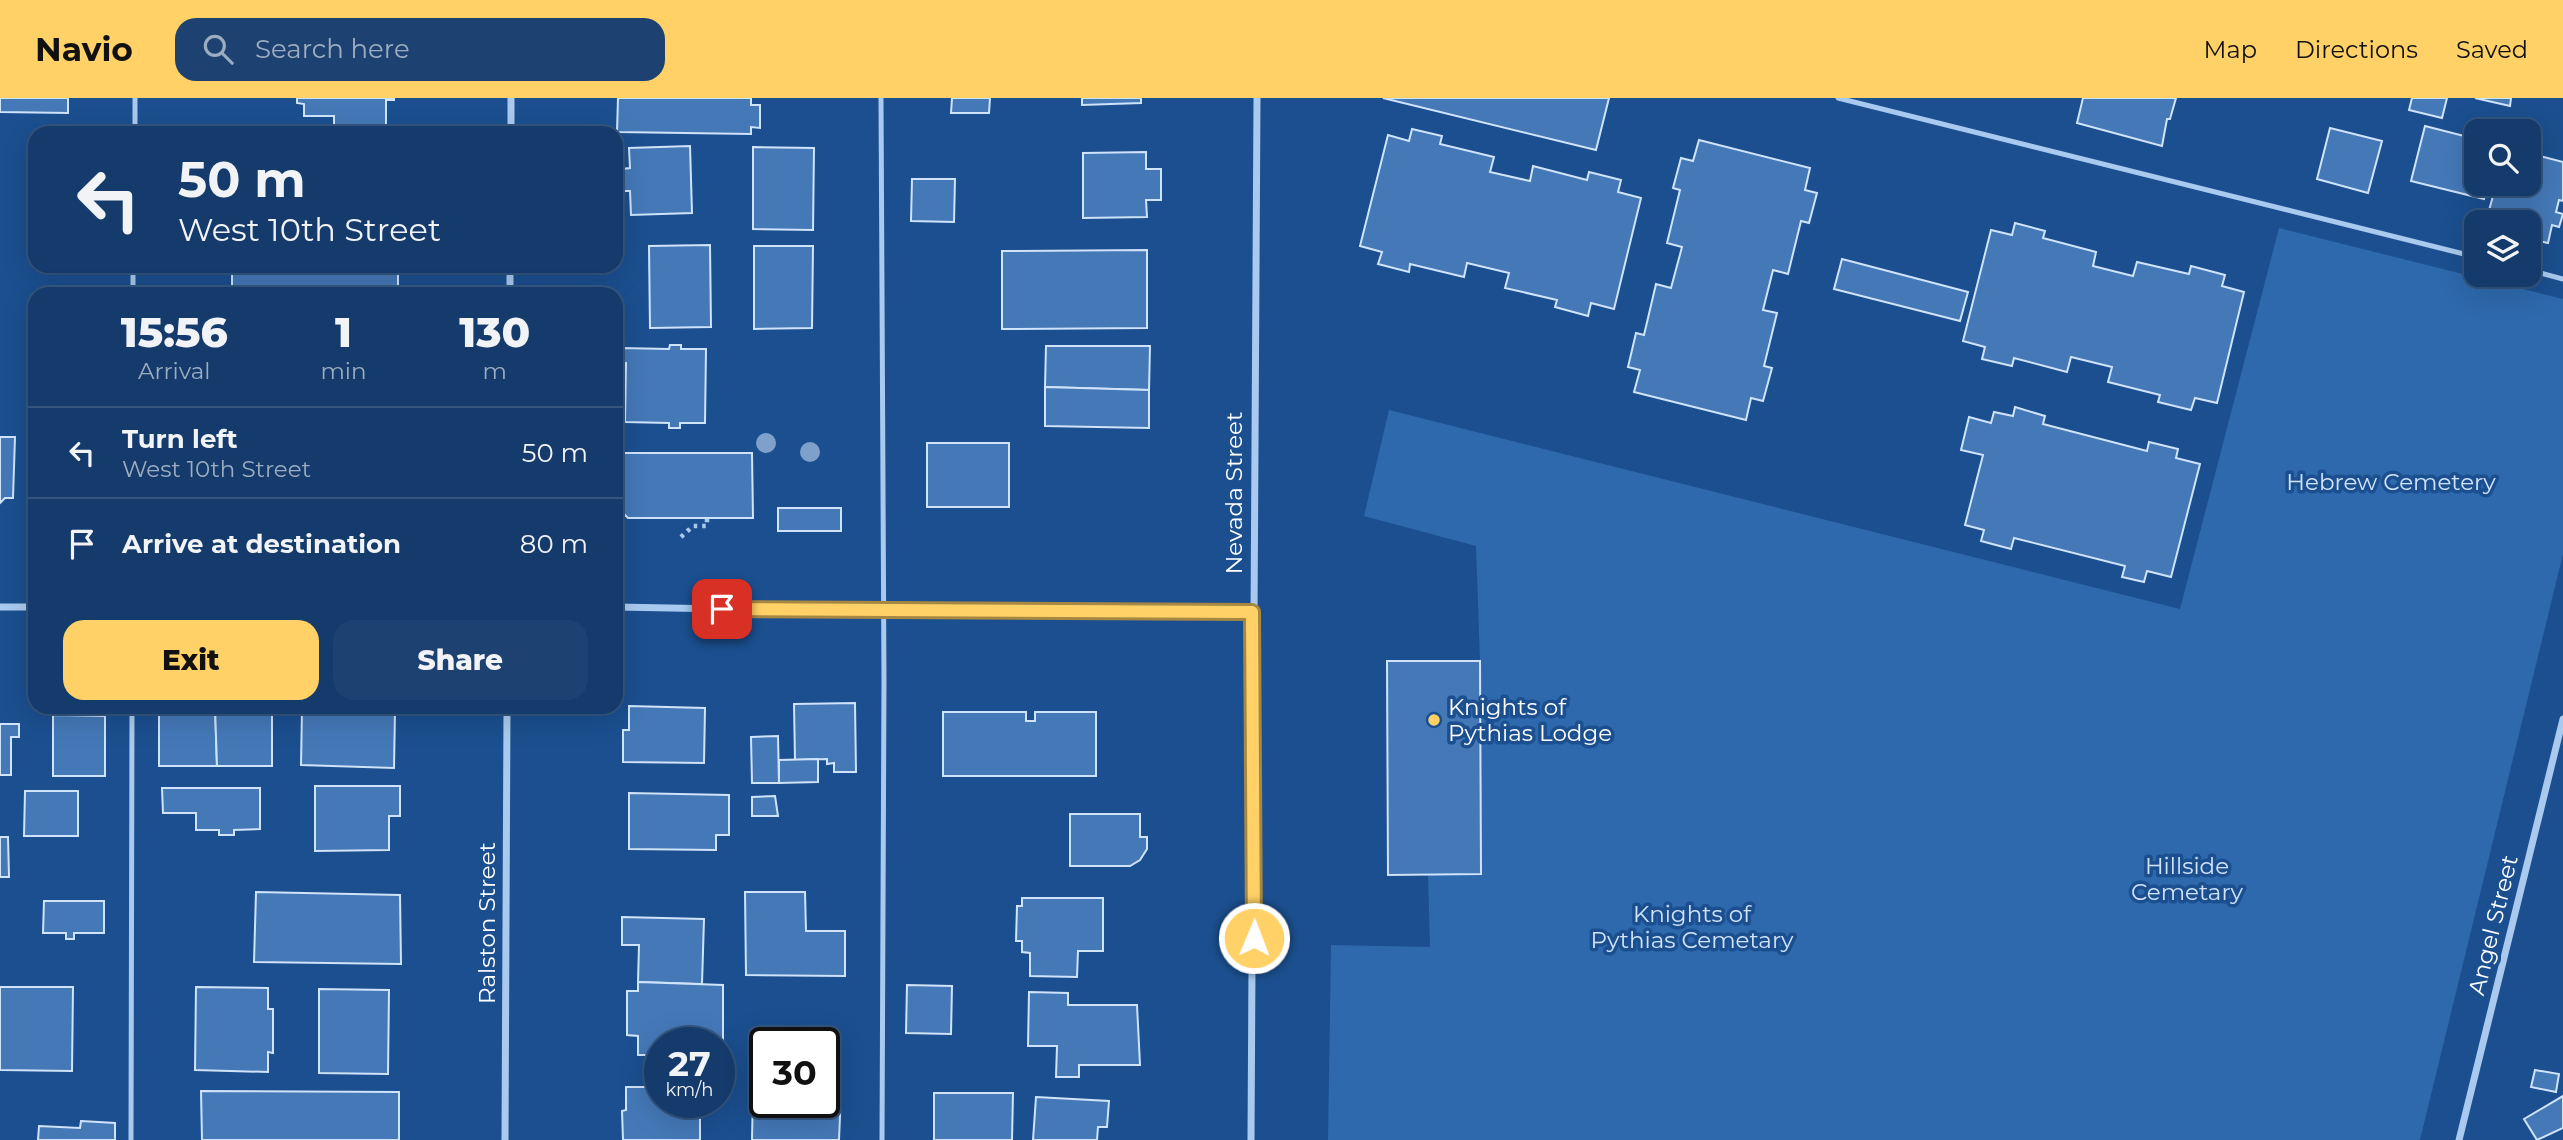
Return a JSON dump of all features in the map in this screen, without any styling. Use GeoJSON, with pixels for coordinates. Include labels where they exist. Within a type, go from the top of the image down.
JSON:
{"type":"FeatureCollection","features":[{"type":"Feature","properties":{"kind":"street"},"geometry":{"type":"LineString","coordinates":[[511,98],[511,126]]}},
{"type":"Feature","properties":{"kind":"street","name":"Nevada Street"},"geometry":{"type":"LineString","coordinates":[[1251,1140],[1255,903],[1252,612],[1256,98]]}},
{"type":"Feature","properties":{"kind":"street"},"geometry":{"type":"LineString","coordinates":[[0,607],[28,607]]}},
{"type":"Feature","properties":{"kind":"street"},"geometry":{"type":"LineString","coordinates":[[623,607],[882,612],[1252,612]]}},
{"type":"Feature","properties":{"kind":"street","name":"Ralston Street"},"geometry":{"type":"LineString","coordinates":[[505,1140],[507,714]]}},
{"type":"Feature","properties":{"kind":"street","name":"Angel Street"},"geometry":{"type":"LineString","coordinates":[[2459,1140],[2563,719]]}},
{"type":"Feature","properties":{"kind":"lane"},"geometry":{"type":"LineString","coordinates":[[135,98],[135,126]]}},
{"type":"Feature","properties":{"kind":"lane"},"geometry":{"type":"LineString","coordinates":[[881,98],[884,681],[882,1140]]}},
{"type":"Feature","properties":{"kind":"lane"},"geometry":{"type":"LineString","coordinates":[[1838,98],[2464,254]]}},
{"type":"Feature","properties":{"kind":"lane"},"geometry":{"type":"LineString","coordinates":[[2541,273],[2563,279]]}},
{"type":"Feature","properties":{"kind":"lane"},"geometry":{"type":"LineString","coordinates":[[131,1140],[132,714]]}},
{"type":"Feature","properties":{"kind":"path"},"geometry":{"type":"LineString","coordinates":[[681,537],[692,526],[707,526],[707,519]]}},
{"type":"Feature","properties":{"kind":"green space"},"geometry":{"type":"Polygon","coordinates":[[[2279,228],[2464,274],[2464,287],[2515,287],[2563,299],[2563,554],[2420,1140],[1328,1140],[1331,945],[1430,947],[1428,875],[1481,874],[1480,661],[1476,546],[1364,516],[1389,410],[2180,609],[2279,228]]]}},
{"type":"Feature","properties":{"kind":"building"},"geometry":{"type":"Polygon","coordinates":[[[0,98],[68,98],[68,113],[0,112],[0,98]]]}},
{"type":"Feature","properties":{"kind":"building"},"geometry":{"type":"Polygon","coordinates":[[[297,98],[394,98],[386,100],[386,126],[334,126],[334,116],[304,116],[304,104],[297,103],[297,98]]]}},
{"type":"Feature","properties":{"kind":"building"},"geometry":{"type":"Polygon","coordinates":[[[618,98],[751,98],[751,105],[760,105],[760,128],[751,127],[751,134],[623,132],[623,126],[617,126],[618,98]]]}},
{"type":"Feature","properties":{"kind":"building"},"geometry":{"type":"Polygon","coordinates":[[[952,98],[990,98],[989,113],[951,113],[952,98]]]}},
{"type":"Feature","properties":{"kind":"building"},"geometry":{"type":"Polygon","coordinates":[[[1082,98],[1141,98],[1141,103],[1082,105],[1082,98]]]}},
{"type":"Feature","properties":{"kind":"building"},"geometry":{"type":"Polygon","coordinates":[[[1383,98],[1609,98],[1596,150],[1383,98]]]}},
{"type":"Feature","properties":{"kind":"building"},"geometry":{"type":"Polygon","coordinates":[[[2083,98],[2176,98],[2170,119],[2167,119],[2162,146],[2077,123],[2083,98]]]}},
{"type":"Feature","properties":{"kind":"building"},"geometry":{"type":"Polygon","coordinates":[[[2412,98],[2447,98],[2442,118],[2409,110],[2412,98]]]}},
{"type":"Feature","properties":{"kind":"building"},"geometry":{"type":"Polygon","coordinates":[[[2475,98],[2511,98],[2510,106],[2475,98]]]}},
{"type":"Feature","properties":{"kind":"building"},"geometry":{"type":"Polygon","coordinates":[[[2425,126],[2464,136],[2464,194],[2411,181],[2425,126]]]}},
{"type":"Feature","properties":{"kind":"building"},"geometry":{"type":"Polygon","coordinates":[[[2330,128],[2382,141],[2368,193],[2317,179],[2330,128]]]}},
{"type":"Feature","properties":{"kind":"building"},"geometry":{"type":"Polygon","coordinates":[[[1412,129],[1442,136],[1440,144],[1494,157],[1490,172],[1530,181],[1533,166],[1587,180],[1589,172],[1621,180],[1618,192],[1641,198],[1614,309],[1591,303],[1588,316],[1555,307],[1557,300],[1505,288],[1509,273],[1467,263],[1464,277],[1410,264],[1409,272],[1378,264],[1382,252],[1360,246],[1388,135],[1409,141],[1412,129]]]}},
{"type":"Feature","properties":{"kind":"building"},"geometry":{"type":"Polygon","coordinates":[[[1699,140],[1810,168],[1805,190],[1817,193],[1809,223],[1801,221],[1788,274],[1773,270],[1763,310],[1777,313],[1764,366],[1772,368],[1763,401],[1751,398],[1746,420],[1634,392],[1640,370],[1628,367],[1636,333],[1644,335],[1656,284],[1671,288],[1682,247],[1667,243],[1680,190],[1673,188],[1681,158],[1693,161],[1699,140]]]}},
{"type":"Feature","properties":{"kind":"building"},"geometry":{"type":"Polygon","coordinates":[[[690,146],[692,213],[631,215],[630,191],[623,191],[623,169],[630,168],[629,148],[690,146]]]}},
{"type":"Feature","properties":{"kind":"building"},"geometry":{"type":"Polygon","coordinates":[[[753,147],[814,148],[813,230],[753,229],[753,147]]]}},
{"type":"Feature","properties":{"kind":"building"},"geometry":{"type":"Polygon","coordinates":[[[1146,152],[1146,169],[1161,169],[1161,200],[1146,200],[1147,217],[1083,218],[1083,153],[1146,152]]]}},
{"type":"Feature","properties":{"kind":"building"},"geometry":{"type":"Polygon","coordinates":[[[2541,156],[2563,162],[2563,201],[2559,200],[2556,212],[2563,214],[2559,227],[2552,225],[2548,243],[2541,242],[2541,210],[2489,210],[2493,196],[2541,196],[2541,156]]]}},
{"type":"Feature","properties":{"kind":"building"},"geometry":{"type":"Polygon","coordinates":[[[912,179],[955,179],[954,222],[911,221],[912,179]]]}},
{"type":"Feature","properties":{"kind":"building"},"geometry":{"type":"Polygon","coordinates":[[[2015,223],[2045,231],[2043,238],[2096,252],[2093,266],[2133,276],[2137,262],[2189,274],[2191,266],[2225,275],[2222,286],[2244,292],[2217,403],[2195,398],[2191,410],[2158,402],[2160,395],[2108,382],[2112,367],[2071,357],[2067,372],[2014,358],[2012,366],[1982,359],[1985,347],[1963,341],[1991,230],[2012,235],[2015,223]]]}},
{"type":"Feature","properties":{"kind":"building"},"geometry":{"type":"Polygon","coordinates":[[[710,245],[711,327],[650,328],[649,246],[710,245]]]}},
{"type":"Feature","properties":{"kind":"building"},"geometry":{"type":"Polygon","coordinates":[[[754,246],[813,246],[812,328],[754,329],[754,246]]]}},
{"type":"Feature","properties":{"kind":"building"},"geometry":{"type":"Polygon","coordinates":[[[1147,250],[1147,328],[1002,329],[1002,251],[1147,250]]]}},
{"type":"Feature","properties":{"kind":"building"},"geometry":{"type":"Polygon","coordinates":[[[1842,259],[1968,292],[1960,321],[1834,289],[1842,259]]]}},
{"type":"Feature","properties":{"kind":"building"},"geometry":{"type":"Polygon","coordinates":[[[232,273],[398,273],[398,287],[232,287],[232,273]]]}},
{"type":"Feature","properties":{"kind":"building"},"geometry":{"type":"Polygon","coordinates":[[[670,345],[681,345],[681,349],[706,349],[705,423],[680,423],[680,428],[669,428],[669,423],[625,422],[626,363],[623,363],[623,348],[669,349],[670,345]]]}},
{"type":"Feature","properties":{"kind":"building"},"geometry":{"type":"Polygon","coordinates":[[[1046,346],[1150,346],[1149,390],[1045,387],[1046,346]]]}},
{"type":"Feature","properties":{"kind":"building"},"geometry":{"type":"Polygon","coordinates":[[[1045,387],[1149,390],[1149,428],[1045,426],[1045,387]]]}},
{"type":"Feature","properties":{"kind":"building"},"geometry":{"type":"Polygon","coordinates":[[[2015,407],[2045,416],[2043,424],[2147,451],[2149,442],[2178,449],[2176,458],[2200,464],[2171,577],[2147,571],[2144,582],[2122,577],[2125,566],[2014,538],[2011,549],[1981,541],[1984,530],[1965,525],[1983,455],[1961,450],[1969,417],[1991,423],[1994,412],[2013,416],[2015,407]]]}},
{"type":"Feature","properties":{"kind":"building"},"geometry":{"type":"Polygon","coordinates":[[[0,437],[15,437],[13,498],[5,498],[0,503],[0,437]]]}},
{"type":"Feature","properties":{"kind":"building"},"geometry":{"type":"Polygon","coordinates":[[[927,443],[1009,443],[1009,507],[927,507],[927,443]]]}},
{"type":"Feature","properties":{"kind":"building"},"geometry":{"type":"Polygon","coordinates":[[[623,453],[752,453],[753,518],[628,518],[623,513],[623,453]]]}},
{"type":"Feature","properties":{"kind":"building"},"geometry":{"type":"Polygon","coordinates":[[[778,508],[841,508],[841,531],[778,531],[778,508]]]}},
{"type":"Feature","properties":{"kind":"building","name":"Knights of Pythias Lodge"},"geometry":{"type":"Polygon","coordinates":[[[1387,661],[1480,661],[1481,874],[1388,875],[1387,661]]]}},
{"type":"Feature","properties":{"kind":"building"},"geometry":{"type":"Polygon","coordinates":[[[855,703],[856,772],[834,772],[834,763],[827,764],[827,759],[795,760],[794,704],[855,703]]]}},
{"type":"Feature","properties":{"kind":"building"},"geometry":{"type":"Polygon","coordinates":[[[629,706],[705,708],[704,763],[623,762],[623,730],[629,730],[629,706]]]}},
{"type":"Feature","properties":{"kind":"building"},"geometry":{"type":"Polygon","coordinates":[[[943,712],[1026,712],[1026,721],[1035,721],[1035,712],[1096,712],[1096,776],[943,776],[943,712]]]}},
{"type":"Feature","properties":{"kind":"building"},"geometry":{"type":"Polygon","coordinates":[[[159,714],[215,714],[217,766],[159,766],[159,714]]]}},
{"type":"Feature","properties":{"kind":"building"},"geometry":{"type":"Polygon","coordinates":[[[215,714],[272,714],[272,766],[217,766],[215,714]]]}},
{"type":"Feature","properties":{"kind":"building"},"geometry":{"type":"Polygon","coordinates":[[[302,714],[395,714],[394,768],[301,765],[302,714]]]}},
{"type":"Feature","properties":{"kind":"building"},"geometry":{"type":"Polygon","coordinates":[[[53,715],[105,716],[105,776],[53,776],[53,715]]]}},
{"type":"Feature","properties":{"kind":"building"},"geometry":{"type":"Polygon","coordinates":[[[0,724],[19,724],[19,737],[11,737],[11,775],[0,775],[0,724]]]}},
{"type":"Feature","properties":{"kind":"building"},"geometry":{"type":"Polygon","coordinates":[[[778,736],[779,783],[752,783],[751,737],[778,736]]]}},
{"type":"Feature","properties":{"kind":"building"},"geometry":{"type":"Polygon","coordinates":[[[818,759],[818,782],[779,783],[779,760],[818,759]]]}},
{"type":"Feature","properties":{"kind":"building"},"geometry":{"type":"Polygon","coordinates":[[[315,786],[400,786],[400,816],[389,816],[389,850],[315,851],[315,786]]]}},
{"type":"Feature","properties":{"kind":"building"},"geometry":{"type":"Polygon","coordinates":[[[162,788],[260,788],[260,829],[234,830],[234,835],[219,835],[219,830],[196,830],[196,813],[163,813],[162,788]]]}},
{"type":"Feature","properties":{"kind":"building"},"geometry":{"type":"Polygon","coordinates":[[[25,791],[78,791],[78,836],[24,836],[25,791]]]}},
{"type":"Feature","properties":{"kind":"building"},"geometry":{"type":"Polygon","coordinates":[[[629,793],[729,795],[729,835],[716,835],[716,850],[629,849],[629,793]]]}},
{"type":"Feature","properties":{"kind":"building"},"geometry":{"type":"Polygon","coordinates":[[[775,796],[778,816],[752,816],[752,797],[775,796]]]}},
{"type":"Feature","properties":{"kind":"building"},"geometry":{"type":"Polygon","coordinates":[[[1070,814],[1140,814],[1140,837],[1147,837],[1147,849],[1140,860],[1130,866],[1070,866],[1070,814]]]}},
{"type":"Feature","properties":{"kind":"building"},"geometry":{"type":"Polygon","coordinates":[[[0,837],[8,837],[9,877],[0,877],[0,837]]]}},
{"type":"Feature","properties":{"kind":"building"},"geometry":{"type":"Polygon","coordinates":[[[256,892],[400,895],[401,964],[254,962],[256,892]]]}},
{"type":"Feature","properties":{"kind":"building"},"geometry":{"type":"Polygon","coordinates":[[[745,892],[805,892],[806,931],[845,931],[845,976],[746,975],[745,892]]]}},
{"type":"Feature","properties":{"kind":"building"},"geometry":{"type":"Polygon","coordinates":[[[1022,898],[1103,898],[1103,951],[1078,951],[1077,977],[1030,976],[1030,953],[1022,952],[1022,941],[1016,941],[1017,906],[1022,906],[1022,898]]]}},
{"type":"Feature","properties":{"kind":"building"},"geometry":{"type":"Polygon","coordinates":[[[44,901],[104,901],[104,933],[74,933],[74,939],[66,939],[66,933],[43,933],[44,901]]]}},
{"type":"Feature","properties":{"kind":"building"},"geometry":{"type":"Polygon","coordinates":[[[622,917],[704,919],[702,984],[638,982],[639,945],[622,945],[622,917]]]}},
{"type":"Feature","properties":{"kind":"building"},"geometry":{"type":"Polygon","coordinates":[[[638,982],[723,985],[723,1027],[644,1027],[644,1055],[638,1055],[638,1036],[627,1035],[627,991],[638,991],[638,982]]]}},
{"type":"Feature","properties":{"kind":"building"},"geometry":{"type":"Polygon","coordinates":[[[907,985],[952,986],[951,1034],[906,1033],[907,985]]]}},
{"type":"Feature","properties":{"kind":"building"},"geometry":{"type":"Polygon","coordinates":[[[0,987],[73,987],[72,1071],[0,1070],[0,987]]]}},
{"type":"Feature","properties":{"kind":"building"},"geometry":{"type":"Polygon","coordinates":[[[196,987],[268,988],[268,1009],[273,1009],[273,1053],[268,1052],[268,1072],[195,1070],[196,987]]]}},
{"type":"Feature","properties":{"kind":"building"},"geometry":{"type":"Polygon","coordinates":[[[319,989],[389,990],[388,1074],[319,1073],[319,989]]]}},
{"type":"Feature","properties":{"kind":"building"},"geometry":{"type":"Polygon","coordinates":[[[1029,992],[1068,993],[1068,1005],[1137,1005],[1140,1065],[1079,1065],[1079,1077],[1056,1077],[1057,1046],[1028,1046],[1029,992]]]}},
{"type":"Feature","properties":{"kind":"building"},"geometry":{"type":"Polygon","coordinates":[[[2535,1070],[2559,1074],[2556,1092],[2531,1087],[2535,1070]]]}},
{"type":"Feature","properties":{"kind":"building"},"geometry":{"type":"Polygon","coordinates":[[[626,1087],[644,1087],[644,1118],[700,1118],[700,1140],[623,1140],[622,1111],[626,1110],[626,1087]]]}},
{"type":"Feature","properties":{"kind":"building"},"geometry":{"type":"Polygon","coordinates":[[[201,1091],[399,1092],[399,1140],[202,1140],[201,1091]]]}},
{"type":"Feature","properties":{"kind":"building"},"geometry":{"type":"Polygon","coordinates":[[[934,1093],[1013,1093],[1012,1140],[934,1140],[934,1093]]]}},
{"type":"Feature","properties":{"kind":"building"},"geometry":{"type":"Polygon","coordinates":[[[2563,1096],[2563,1128],[2537,1140],[2524,1119],[2563,1096]]]}},
{"type":"Feature","properties":{"kind":"building"},"geometry":{"type":"Polygon","coordinates":[[[1036,1097],[1109,1101],[1107,1127],[1098,1127],[1097,1140],[1033,1140],[1036,1097]]]}},
{"type":"Feature","properties":{"kind":"building"},"geometry":{"type":"Polygon","coordinates":[[[752,1118],[840,1118],[839,1140],[752,1140],[752,1118]]]}},
{"type":"Feature","properties":{"kind":"building"},"geometry":{"type":"Polygon","coordinates":[[[81,1121],[115,1123],[115,1140],[38,1140],[39,1126],[80,1128],[81,1121]]]}},
{"type":"Feature","properties":{"kind":"place","name":"Knights of Pythias Lodge"},"geometry":{"type":"Point","coordinates":[1434,720]}},
{"type":"Feature","properties":{"kind":"route"},"geometry":{"type":"LineString","coordinates":[[722,609],[1252,612],[1254,938]]}},
{"type":"Feature","properties":{"kind":"park label","name":"Hebrew Cemetery"},"geometry":{"type":"Point","coordinates":[2391,482]}},
{"type":"Feature","properties":{"kind":"park label","name":"Hillside Cemetary"},"geometry":{"type":"Point","coordinates":[2187,879]}},
{"type":"Feature","properties":{"kind":"park label","name":"Knights of Pythias Cemetary"},"geometry":{"type":"Point","coordinates":[1692,927]}}]}
